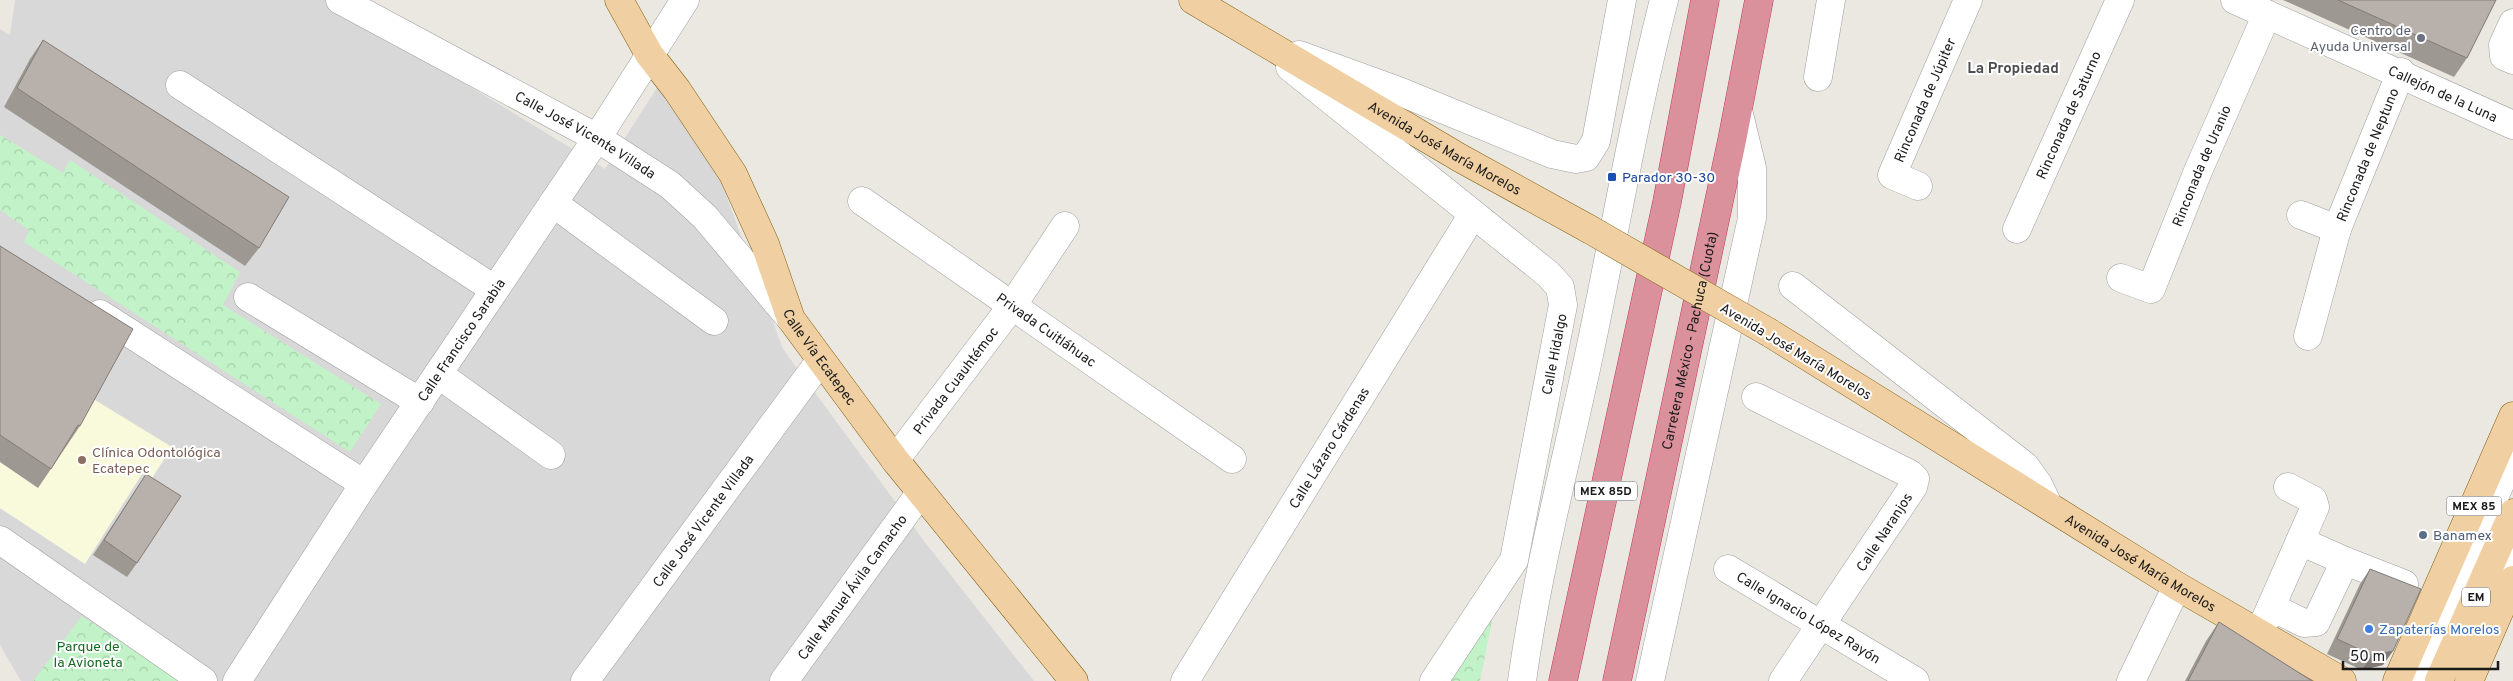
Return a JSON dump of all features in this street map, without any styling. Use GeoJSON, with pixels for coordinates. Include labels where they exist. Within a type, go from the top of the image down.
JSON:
{"type":"FeatureCollection","features":[{"type":"Feature","properties":{"kind":"highway","name":"MEX 85D"},"geometry":{"type":"LineString","coordinates":[[1563,681],[1667,202],[1705,0]]}},
{"type":"Feature","properties":{"kind":"highway","name":"Carretera México - Pachuca (Cuota)"},"geometry":{"type":"LineString","coordinates":[[1617,681],[1738,110],[1759,0]]}},
{"type":"Feature","properties":{"kind":"main road","name":"Calle Vía Ecatepec"},"geometry":{"type":"LineString","coordinates":[[619,0],[649,54],[677,90],[732,174],[765,244],[791,319],[820,361],[895,460],[1074,681]]}},
{"type":"Feature","properties":{"kind":"main road","name":"Avenida José María Morelos"},"geometry":{"type":"LineString","coordinates":[[1193,0],[1460,158],[1770,333],[2177,586],[2342,681]]}},
{"type":"Feature","properties":{"kind":"main road","name":"MEX 85"},"geometry":{"type":"LineString","coordinates":[[2397,681],[2513,416]]}},
{"type":"Feature","properties":{"kind":"main road","name":"EM"},"geometry":{"type":"LineString","coordinates":[[2439,681],[2513,512]]}},
{"type":"Feature","properties":{"kind":"main road"},"geometry":{"type":"LineString","coordinates":[[2469,681],[2513,580]]}},
{"type":"Feature","properties":{"kind":"street","name":"Calle José Vicente Villada"},"geometry":{"type":"LineString","coordinates":[[340,0],[597,138],[670,184],[705,217],[791,319]]}},
{"type":"Feature","properties":{"kind":"street","name":"Calle Francisco Sarabia"},"geometry":{"type":"LineString","coordinates":[[236,681],[364,484],[597,138],[685,0]]}},
{"type":"Feature","properties":{"kind":"street"},"geometry":{"type":"LineString","coordinates":[[1254,36],[1401,92],[1552,154],[1576,159],[1586,158],[1596,141],[1622,0]]}},
{"type":"Feature","properties":{"kind":"street"},"geometry":{"type":"LineString","coordinates":[[1522,681],[1528,638],[1543,564],[1619,215],[1646,73],[1664,0]]}},
{"type":"Feature","properties":{"kind":"street"},"geometry":{"type":"LineString","coordinates":[[1818,76],[1831,0]]}},
{"type":"Feature","properties":{"kind":"street","name":"Rinconada de Júpiter"},"geometry":{"type":"LineString","coordinates":[[1918,186],[1892,175],[1968,0]]}},
{"type":"Feature","properties":{"kind":"street","name":"Rinconada de Saturno"},"geometry":{"type":"LineString","coordinates":[[2017,230],[2120,0]]}},
{"type":"Feature","properties":{"kind":"street","name":"Callejón de la Luna"},"geometry":{"type":"LineString","coordinates":[[2235,0],[2400,72],[2513,125]]}},
{"type":"Feature","properties":{"kind":"street","name":"Rinconada de Uranio"},"geometry":{"type":"LineString","coordinates":[[2121,278],[2151,290],[2198,171],[2267,14]]}},
{"type":"Feature","properties":{"kind":"street"},"geometry":{"type":"LineString","coordinates":[[2513,23],[2502,48],[2504,56],[2513,60]]}},
{"type":"Feature","properties":{"kind":"street","name":"Calle Hidalgo"},"geometry":{"type":"LineString","coordinates":[[1254,36],[1548,274],[1560,287],[1563,304],[1514,560],[1434,681]]}},
{"type":"Feature","properties":{"kind":"street","name":"Rinconada de Neptuno"},"geometry":{"type":"LineString","coordinates":[[2301,215],[2337,230],[2400,72]]}},
{"type":"Feature","properties":{"kind":"street"},"geometry":{"type":"LineString","coordinates":[[180,85],[494,289]]}},
{"type":"Feature","properties":{"kind":"street"},"geometry":{"type":"LineString","coordinates":[[1650,681],[1752,218],[1752,168],[1738,110]]}},
{"type":"Feature","properties":{"kind":"street","name":"Privada Cuitláhuac"},"geometry":{"type":"LineString","coordinates":[[862,201],[1232,458]]}},
{"type":"Feature","properties":{"kind":"street"},"geometry":{"type":"LineString","coordinates":[[553,203],[714,321]]}},
{"type":"Feature","properties":{"kind":"street","name":"Calle Lázaro Cárdenas"},"geometry":{"type":"LineString","coordinates":[[1185,681],[1473,214]]}},
{"type":"Feature","properties":{"kind":"street","name":"Privada Cuauhtémoc"},"geometry":{"type":"LineString","coordinates":[[895,460],[1012,306],[1065,226]]}},
{"type":"Feature","properties":{"kind":"street"},"geometry":{"type":"LineString","coordinates":[[2308,336],[2337,230]]}},
{"type":"Feature","properties":{"kind":"street"},"geometry":{"type":"LineString","coordinates":[[1793,286],[2024,466],[2038,484],[2048,505]]}},
{"type":"Feature","properties":{"kind":"street"},"geometry":{"type":"LineString","coordinates":[[248,297],[420,402]]}},
{"type":"Feature","properties":{"kind":"street"},"geometry":{"type":"LineString","coordinates":[[81,302],[364,484]]}},
{"type":"Feature","properties":{"kind":"street","name":"Calle José Vicente Villada"},"geometry":{"type":"LineString","coordinates":[[585,681],[820,361]]}},
{"type":"Feature","properties":{"kind":"street"},"geometry":{"type":"LineString","coordinates":[[438,374],[551,455]]}},
{"type":"Feature","properties":{"kind":"street","name":"Calle Naranjos"},"geometry":{"type":"LineString","coordinates":[[1756,397],[1910,474],[1915,479],[1913,487],[1783,681]]}},
{"type":"Feature","properties":{"kind":"street"},"geometry":{"type":"LineString","coordinates":[[2414,681],[2513,454]]}},
{"type":"Feature","properties":{"kind":"street"},"geometry":{"type":"LineString","coordinates":[[2260,634],[2314,510],[2314,503],[2288,487]]}},
{"type":"Feature","properties":{"kind":"street","name":"Calle Manuel Ávila Camacho"},"geometry":{"type":"LineString","coordinates":[[784,681],[921,492]]}},
{"type":"Feature","properties":{"kind":"street"},"geometry":{"type":"LineString","coordinates":[[0,540],[204,681]]}},
{"type":"Feature","properties":{"kind":"street"},"geometry":{"type":"LineString","coordinates":[[2300,541],[2434,596]]}},
{"type":"Feature","properties":{"kind":"street"},"geometry":{"type":"LineString","coordinates":[[2456,681],[2513,551]]}},
{"type":"Feature","properties":{"kind":"street"},"geometry":{"type":"LineString","coordinates":[[2271,607],[2304,623],[2316,622],[2345,561]]}},
{"type":"Feature","properties":{"kind":"street","name":"Calle Ignacio López Rayón"},"geometry":{"type":"LineString","coordinates":[[1728,569],[1915,681]]}},
{"type":"Feature","properties":{"kind":"street"},"geometry":{"type":"LineString","coordinates":[[2131,681],[2177,586]]}},
{"type":"Feature","properties":{"kind":"shaded area"},"geometry":{"type":"Polygon","coordinates":[[[15,0],[328,0],[605,169],[662,80],[720,179],[783,349],[924,541],[1034,681],[21,681],[0,645],[0,29],[10,35],[15,0]]]}},
{"type":"Feature","properties":{"kind":"shaded area","name":"Clínica Odontológica Ecatepec"},"geometry":{"type":"Polygon","coordinates":[[[0,342],[172,447],[152,478],[142,474],[85,564],[0,508],[0,342]]]}},
{"type":"Feature","properties":{"kind":"green space"},"geometry":{"type":"Polygon","coordinates":[[[0,135],[63,173],[70,160],[240,272],[223,305],[381,404],[350,452],[24,242],[29,230],[0,210],[0,135]]]}},
{"type":"Feature","properties":{"kind":"green space","name":"Parque de la Avioneta"},"geometry":{"type":"Polygon","coordinates":[[[82,616],[179,681],[33,681],[82,616]]]}},
{"type":"Feature","properties":{"kind":"green space"},"geometry":{"type":"Polygon","coordinates":[[[1493,616],[1480,681],[1449,681],[1493,616]]]}},
{"type":"Feature","properties":{"kind":"building"},"geometry":{"type":"Polygon","coordinates":[[[2338,0],[2496,0],[2467,58],[2338,0]]]}},
{"type":"Feature","properties":{"kind":"building"},"geometry":{"type":"Polygon","coordinates":[[[43,40],[289,197],[259,248],[17,88],[43,40]]]}},
{"type":"Feature","properties":{"kind":"building"},"geometry":{"type":"Polygon","coordinates":[[[0,246],[133,329],[80,426],[78,425],[51,469],[0,435],[0,246]]]}},
{"type":"Feature","properties":{"kind":"building"},"geometry":{"type":"Polygon","coordinates":[[[146,474],[181,496],[137,563],[104,540],[146,474]]]}},
{"type":"Feature","properties":{"kind":"building"},"geometry":{"type":"Polygon","coordinates":[[[2370,569],[2421,589],[2393,651],[2372,655],[2337,639],[2370,569]]]}},
{"type":"Feature","properties":{"kind":"building"},"geometry":{"type":"Polygon","coordinates":[[[2219,622],[2312,681],[2188,681],[2219,622]]]}},
{"type":"Feature","properties":{"kind":"place","name":"Centro de Ayuda Universal"},"geometry":{"type":"Point","coordinates":[2421,38]}},
{"type":"Feature","properties":{"kind":"place","name":"Parador 30-30"},"geometry":{"type":"Point","coordinates":[1612,177]}},
{"type":"Feature","properties":{"kind":"place","name":"Clínica Odontológica Ecatepec"},"geometry":{"type":"Point","coordinates":[82,460]}},
{"type":"Feature","properties":{"kind":"place","name":"Banamex"},"geometry":{"type":"Point","coordinates":[2423,535]}},
{"type":"Feature","properties":{"kind":"place","name":"Zapaterías Morelos"},"geometry":{"type":"Point","coordinates":[2369,629]}},
{"type":"Feature","properties":{"kind":"district","name":"La Propiedad"},"geometry":{"type":"Point","coordinates":[2013,68]}}]}
